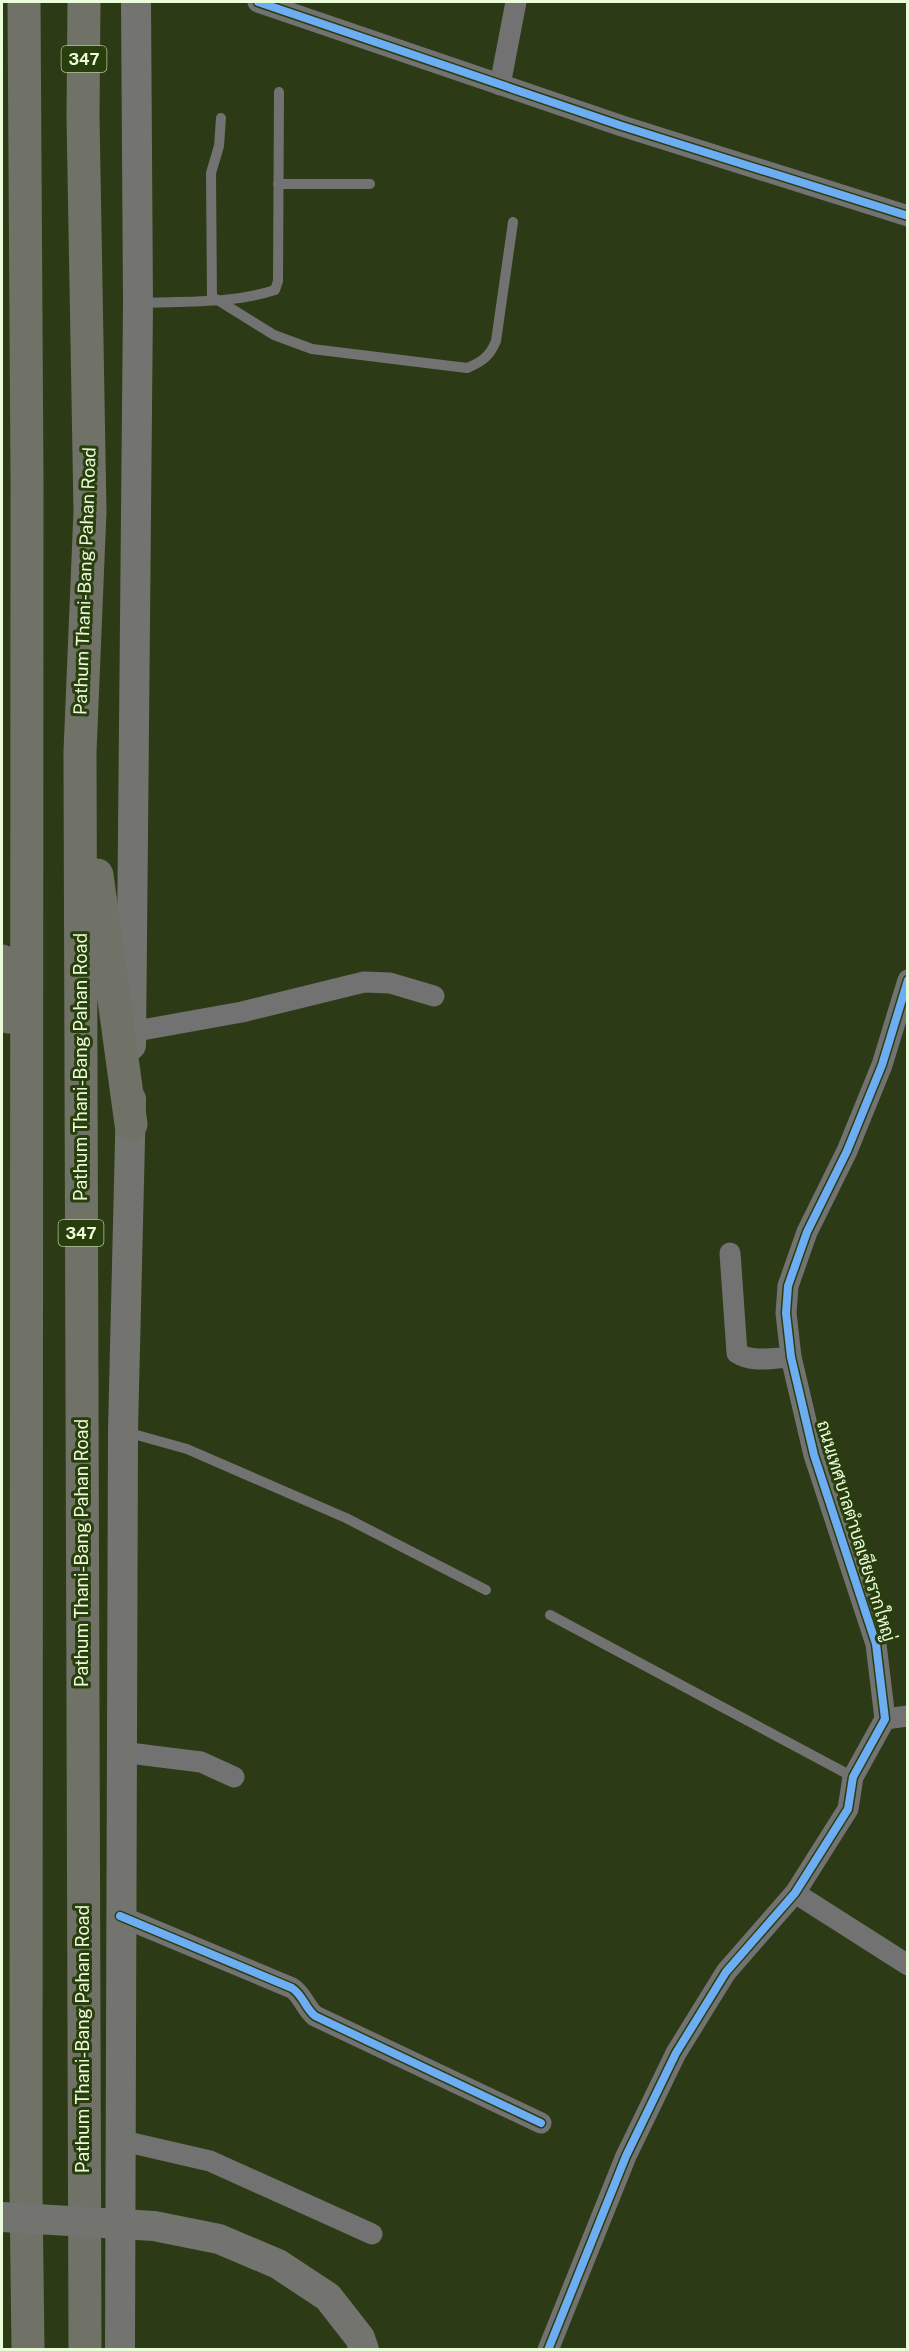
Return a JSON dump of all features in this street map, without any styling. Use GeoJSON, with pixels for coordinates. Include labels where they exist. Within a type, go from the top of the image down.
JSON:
{"type":"FeatureCollection","features":[{"type":"Feature","properties":{"kind":"main road"},"geometry":{"type":"LineString","coordinates":[[24,2],[27,470],[28,2349]]}},
{"type":"Feature","properties":{"kind":"main road","name":"Pathum Thani-Bang Pahan Road"},"geometry":{"type":"LineString","coordinates":[[84,2],[83,116],[90,511],[80,752],[85,2349]]}},
{"type":"Feature","properties":{"kind":"main road","name":"347"},"geometry":{"type":"LineString","coordinates":[[120,2349],[123,1431],[131,1124],[138,303],[136,2]]}},
{"type":"Feature","properties":{"kind":"main road"},"geometry":{"type":"LineString","coordinates":[[80,752],[131,1124]]}},
{"type":"Feature","properties":{"kind":"main road"},"geometry":{"type":"LineString","coordinates":[[2,961],[26,1159]]}},
{"type":"Feature","properties":{"kind":"main road"},"geometry":{"type":"LineString","coordinates":[[2,2217],[154,2226],[219,2239],[278,2264],[328,2297],[360,2338],[364,2349]]}},
{"type":"Feature","properties":{"kind":"street"},"geometry":{"type":"LineString","coordinates":[[258,2],[622,126],[908,216]]}},
{"type":"Feature","properties":{"kind":"street"},"geometry":{"type":"LineString","coordinates":[[500,85],[516,2]]}},
{"type":"Feature","properties":{"kind":"street","name":"ถนนเทศบาลตำบลเชียงรากใหญ่"},"geometry":{"type":"LineString","coordinates":[[885,1719],[876,1644],[814,1455],[791,1357],[786,1313],[788,1286],[807,1232],[847,1151],[882,1065],[908,980]]}},
{"type":"Feature","properties":{"kind":"street"},"geometry":{"type":"LineString","coordinates":[[131,1032],[242,1012],[364,982],[390,983],[434,996]]}},
{"type":"Feature","properties":{"kind":"street"},"geometry":{"type":"LineString","coordinates":[[730,1253],[737,1353],[752,1359],[791,1357]]}},
{"type":"Feature","properties":{"kind":"street"},"geometry":{"type":"LineString","coordinates":[[548,2349],[626,2156],[676,2053],[726,1972],[795,1893],[848,1809],[853,1777],[885,1719],[908,1716]]}},
{"type":"Feature","properties":{"kind":"street"},"geometry":{"type":"LineString","coordinates":[[121,1752],[201,1762],[234,1778]]}},
{"type":"Feature","properties":{"kind":"street"},"geometry":{"type":"LineString","coordinates":[[795,1893],[908,1965]]}},
{"type":"Feature","properties":{"kind":"street"},"geometry":{"type":"LineString","coordinates":[[120,1916],[292,1988],[298,1992],[305,2006],[315,2016],[541,2123]]}},
{"type":"Feature","properties":{"kind":"street"},"geometry":{"type":"LineString","coordinates":[[119,2140],[210,2162],[372,2234]]}},
{"type":"Feature","properties":{"kind":"lane"},"geometry":{"type":"LineString","coordinates":[[138,303],[214,299],[264,294],[275,290],[278,281],[279,92]]}},
{"type":"Feature","properties":{"kind":"lane"},"geometry":{"type":"LineString","coordinates":[[214,299],[211,172],[221,134],[221,118]]}},
{"type":"Feature","properties":{"kind":"lane"},"geometry":{"type":"LineString","coordinates":[[278,184],[370,183]]}},
{"type":"Feature","properties":{"kind":"lane"},"geometry":{"type":"LineString","coordinates":[[214,299],[274,335],[312,349],[467,368],[481,363],[491,354],[496,341],[513,222]]}},
{"type":"Feature","properties":{"kind":"lane"},"geometry":{"type":"LineString","coordinates":[[123,1431],[187,1449],[324,1509],[486,1590]]}},
{"type":"Feature","properties":{"kind":"lane"},"geometry":{"type":"LineString","coordinates":[[550,1616],[853,1777]]}},
{"type":"Feature","properties":{"kind":"cycle path"},"geometry":{"type":"LineString","coordinates":[[258,2],[622,126],[908,216]]}},
{"type":"Feature","properties":{"kind":"cycle path"},"geometry":{"type":"LineString","coordinates":[[548,2350],[626,2156],[676,2053],[726,1972],[795,1893],[848,1809],[853,1777],[885,1719],[876,1644],[814,1455],[791,1357],[786,1313],[788,1286],[807,1232],[847,1151],[882,1065],[908,980]]}},
{"type":"Feature","properties":{"kind":"cycle path"},"geometry":{"type":"LineString","coordinates":[[120,1916],[292,1988],[315,2016],[541,2123]]}}]}
